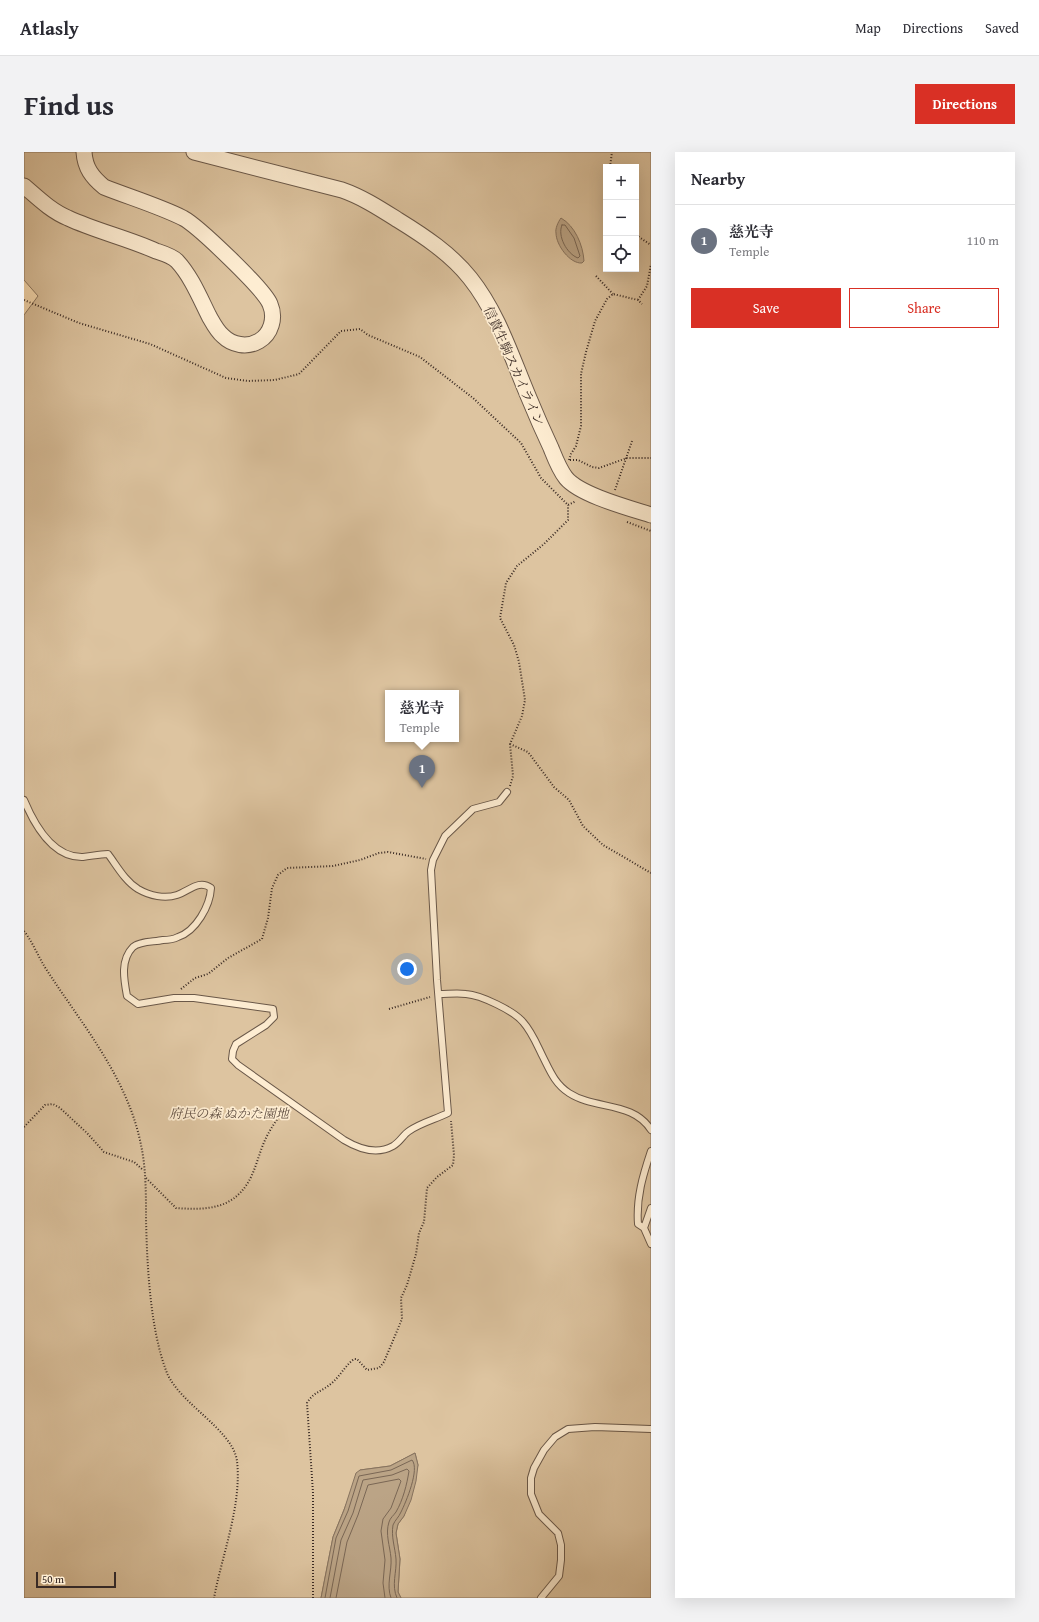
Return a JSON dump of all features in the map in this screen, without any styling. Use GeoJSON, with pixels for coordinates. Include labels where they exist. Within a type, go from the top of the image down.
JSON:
{"type":"FeatureCollection","features":[{"type":"Feature","properties":{"kind":"street"},"geometry":{"type":"LineString","coordinates":[[24,186],[49,208],[68,218],[138,243],[176,260],[190,280],[216,327],[223,336],[229,340],[240,345],[248,345],[258,342],[267,335],[272,324],[271,305],[261,290],[196,227],[183,218],[104,187],[95,180],[88,170],[84,152]]}},
{"type":"Feature","properties":{"kind":"street","name":"信貴生駒スカイライン"},"geometry":{"type":"LineString","coordinates":[[194,152],[342,190],[359,196],[406,225],[450,257],[470,278],[484,297],[563,462],[566,478],[573,485],[610,502],[651,515]]}},
{"type":"Feature","properties":{"kind":"lane"},"geometry":{"type":"LineString","coordinates":[[24,800],[38,829],[57,849],[74,856],[83,857],[108,854],[128,881],[139,889],[154,896],[167,897],[177,895],[198,885],[206,885],[211,888],[211,897],[202,917],[186,932],[179,937],[134,946],[126,957],[123,976],[127,996],[138,1004],[174,998],[194,998],[273,1009],[274,1017],[266,1025],[236,1044],[233,1050],[232,1059],[238,1065],[344,1140],[355,1147],[369,1151],[394,1145],[409,1131],[448,1113],[432,905],[431,870],[433,860],[445,836],[473,809],[499,802],[507,792]]}},
{"type":"Feature","properties":{"kind":"lane"},"geometry":{"type":"LineString","coordinates":[[439,994],[467,994],[482,998],[518,1017],[532,1036],[552,1076],[559,1085],[580,1099],[626,1110],[648,1125],[651,1130]]}},
{"type":"Feature","properties":{"kind":"lane"},"geometry":{"type":"LineString","coordinates":[[651,1150],[645,1167],[638,1200],[638,1224],[644,1228],[651,1244]]}},
{"type":"Feature","properties":{"kind":"lane"},"geometry":{"type":"LineString","coordinates":[[644,1228],[651,1208]]}},
{"type":"Feature","properties":{"kind":"lane"},"geometry":{"type":"LineString","coordinates":[[541,1598],[559,1576],[561,1560],[561,1545],[558,1533],[539,1514],[531,1494],[531,1478],[534,1468],[544,1450],[555,1437],[568,1429],[595,1427],[651,1429]]}},
{"type":"Feature","properties":{"kind":"path"},"geometry":{"type":"LineString","coordinates":[[610,164],[612,152]]}},
{"type":"Feature","properties":{"kind":"path"},"geometry":{"type":"LineString","coordinates":[[638,236],[651,245]]}},
{"type":"Feature","properties":{"kind":"path"},"geometry":{"type":"LineString","coordinates":[[638,300],[647,286],[651,264]]}},
{"type":"Feature","properties":{"kind":"path"},"geometry":{"type":"LineString","coordinates":[[596,276],[613,294],[638,300],[642,304]]}},
{"type":"Feature","properties":{"kind":"path"},"geometry":{"type":"LineString","coordinates":[[563,462],[576,446],[581,426],[581,374],[595,321],[607,299],[613,294]]}},
{"type":"Feature","properties":{"kind":"path"},"geometry":{"type":"LineString","coordinates":[[24,300],[79,323],[150,344],[226,378],[248,381],[275,380],[299,374],[341,331],[360,329],[368,335],[420,357],[473,398],[521,443],[541,478],[568,505],[568,520],[544,544],[517,566],[506,583],[500,618],[514,645],[519,662],[525,700],[522,716],[510,744],[513,776],[507,792]]}},
{"type":"Feature","properties":{"kind":"path"},"geometry":{"type":"LineString","coordinates":[[610,502],[632,441]]}},
{"type":"Feature","properties":{"kind":"path"},"geometry":{"type":"LineString","coordinates":[[563,462],[578,460],[592,467],[599,468],[627,458],[651,458]]}},
{"type":"Feature","properties":{"kind":"path"},"geometry":{"type":"LineString","coordinates":[[568,505],[579,500]]}},
{"type":"Feature","properties":{"kind":"path"},"geometry":{"type":"LineString","coordinates":[[625,521],[651,531]]}},
{"type":"Feature","properties":{"kind":"path"},"geometry":{"type":"LineString","coordinates":[[510,744],[528,752],[554,787],[569,800],[583,826],[603,845],[651,873]]}},
{"type":"Feature","properties":{"kind":"path"},"geometry":{"type":"LineString","coordinates":[[174,998],[183,986],[195,978],[208,974],[228,958],[262,939],[268,918],[272,888],[278,875],[287,868],[333,866],[360,860],[379,853],[388,852],[433,860]]}},
{"type":"Feature","properties":{"kind":"path"},"geometry":{"type":"LineString","coordinates":[[24,931],[36,948],[46,970],[115,1073],[127,1101],[141,1145],[145,1177],[147,1251],[153,1313],[167,1373],[173,1384],[231,1446],[237,1460],[236,1492],[233,1517],[214,1598]]}},
{"type":"Feature","properties":{"kind":"path"},"geometry":{"type":"LineString","coordinates":[[389,1009],[439,994]]}},
{"type":"Feature","properties":{"kind":"path"},"geometry":{"type":"LineString","coordinates":[[145,1177],[176,1208],[211,1208],[222,1205],[235,1197],[247,1184],[266,1136],[290,1101]]}},
{"type":"Feature","properties":{"kind":"path"},"geometry":{"type":"LineString","coordinates":[[24,1127],[45,1105],[53,1104],[60,1108],[87,1133],[104,1152],[134,1162],[143,1170]]}},
{"type":"Feature","properties":{"kind":"path"},"geometry":{"type":"LineString","coordinates":[[313,1598],[313,1493],[307,1403],[316,1393],[333,1382],[354,1359],[367,1370],[379,1368],[384,1362],[402,1318],[401,1298],[407,1285],[416,1254],[419,1232],[424,1222],[428,1188],[437,1177],[453,1165],[454,1155],[452,1126],[448,1113]]}},
{"type":"Feature","properties":{"kind":"green space","name":"府民の森 ぬかた園地"},"geometry":{"type":"Polygon","coordinates":[[[24,152],[651,152],[651,1598],[401,1598],[398,1592],[400,1559],[396,1533],[398,1524],[404,1516],[418,1465],[415,1453],[390,1466],[360,1470],[333,1537],[321,1598],[24,1598],[24,315],[38,296],[24,280],[24,152]]]}},
{"type":"Feature","properties":{"kind":"water"},"geometry":{"type":"Polygon","coordinates":[[[561,218],[566,221],[574,231],[580,242],[584,261],[582,263],[568,257],[558,243],[556,230],[561,218]]]}},
{"type":"Feature","properties":{"kind":"water"},"geometry":{"type":"Polygon","coordinates":[[[415,1453],[418,1465],[416,1481],[411,1500],[404,1516],[398,1524],[396,1533],[400,1559],[398,1592],[401,1598],[321,1598],[333,1537],[344,1510],[356,1473],[360,1470],[390,1466],[415,1453]]]}},
{"type":"Feature","properties":{"kind":"place","name":"慈光寺"},"geometry":{"type":"Point","coordinates":[422,788]}}]}
